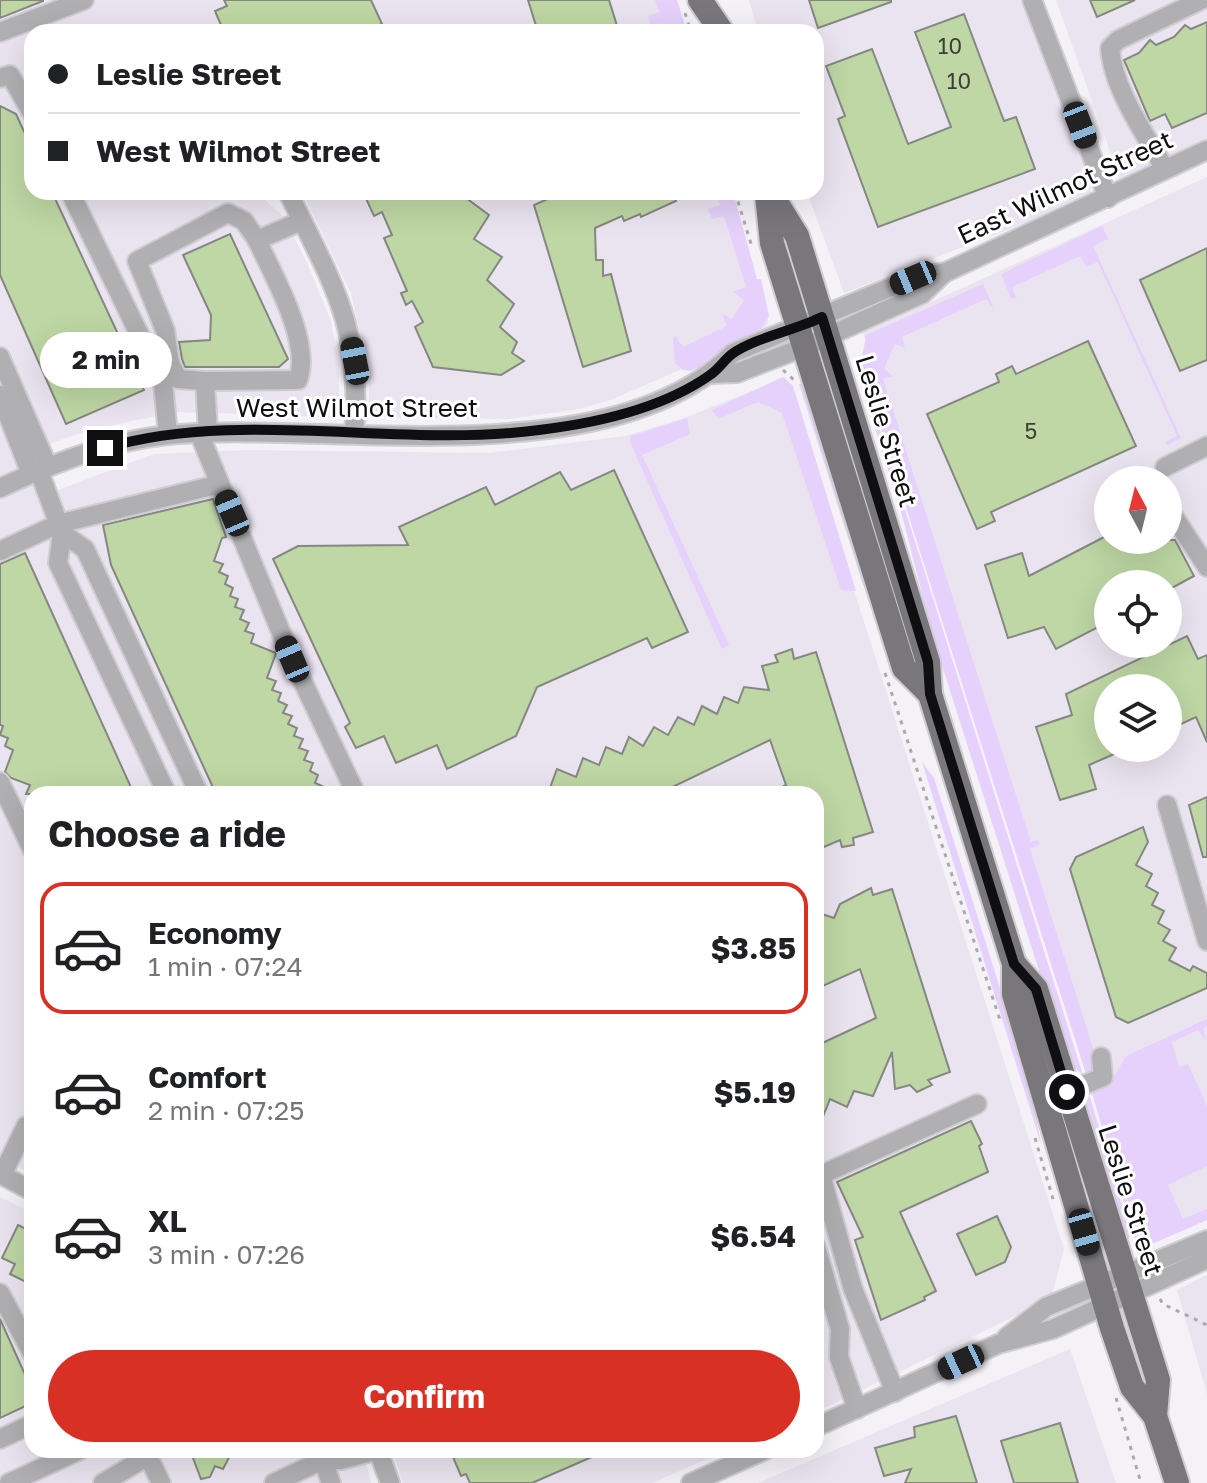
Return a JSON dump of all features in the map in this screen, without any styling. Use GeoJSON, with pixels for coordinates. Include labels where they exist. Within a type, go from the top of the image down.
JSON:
{"type":"FeatureCollection","features":[{"type":"Feature","properties":{"kind":"main road"},"geometry":{"type":"LineString","coordinates":[[700,0],[716,24]]}},
{"type":"Feature","properties":{"kind":"main road"},"geometry":{"type":"LineString","coordinates":[[717,0],[721,24]]}},
{"type":"Feature","properties":{"kind":"main road","name":"Leslie Street"},"geometry":{"type":"LineString","coordinates":[[769,200],[772,243],[904,668],[930,694]]}},
{"type":"Feature","properties":{"kind":"main road","name":"Leslie Street"},"geometry":{"type":"LineString","coordinates":[[773,200],[797,236],[928,662],[930,694],[1014,964],[1014,994],[1132,1387],[1155,1416],[1177,1483]]}},
{"type":"Feature","properties":{"kind":"main road","name":"Leslie Street"},"geometry":{"type":"LineString","coordinates":[[1014,964],[1036,989],[1158,1380],[1155,1416]]}},
{"type":"Feature","properties":{"kind":"street"},"geometry":{"type":"LineString","coordinates":[[0,32],[84,0]]}},
{"type":"Feature","properties":{"kind":"street"},"geometry":{"type":"LineString","coordinates":[[1032,0],[1108,198]]}},
{"type":"Feature","properties":{"kind":"street"},"geometry":{"type":"LineString","coordinates":[[1165,169],[1117,74],[1110,48],[1118,40],[1201,0]]}},
{"type":"Feature","properties":{"kind":"street"},"geometry":{"type":"LineString","coordinates":[[0,78],[10,75],[24,99]]}},
{"type":"Feature","properties":{"kind":"street","name":"East Wilmot Street"},"geometry":{"type":"LineString","coordinates":[[802,338],[825,327],[922,294],[946,272],[1207,150]]}},
{"type":"Feature","properties":{"kind":"street"},"geometry":{"type":"LineString","coordinates":[[74,200],[163,383],[168,435]]}},
{"type":"Feature","properties":{"kind":"street"},"geometry":{"type":"LineString","coordinates":[[292,200],[325,262],[346,317],[357,388],[354,433]]}},
{"type":"Feature","properties":{"kind":"street"},"geometry":{"type":"LineString","coordinates":[[228,213],[244,221],[257,240],[291,315],[302,369],[298,380],[205,381],[178,379],[170,363],[165,330],[137,261],[228,213]]}},
{"type":"Feature","properties":{"kind":"street"},"geometry":{"type":"LineString","coordinates":[[257,240],[302,221]]}},
{"type":"Feature","properties":{"kind":"street","name":"West Wilmot Street"},"geometry":{"type":"LineString","coordinates":[[0,488],[39,471],[128,441],[168,435],[538,431],[635,410],[712,374],[737,373],[802,338]]}},
{"type":"Feature","properties":{"kind":"street"},"geometry":{"type":"LineString","coordinates":[[0,357],[60,529],[58,563],[163,786]]}},
{"type":"Feature","properties":{"kind":"street"},"geometry":{"type":"LineString","coordinates":[[205,381],[203,433],[220,484],[292,659],[352,786]]}},
{"type":"Feature","properties":{"kind":"street"},"geometry":{"type":"LineString","coordinates":[[0,395],[39,471]]}},
{"type":"Feature","properties":{"kind":"street"},"geometry":{"type":"LineString","coordinates":[[1167,466],[1207,446]]}},
{"type":"Feature","properties":{"kind":"street"},"geometry":{"type":"LineString","coordinates":[[0,551],[60,529],[220,484]]}},
{"type":"Feature","properties":{"kind":"street"},"geometry":{"type":"LineString","coordinates":[[60,529],[85,549],[195,786]]}},
{"type":"Feature","properties":{"kind":"street"},"geometry":{"type":"LineString","coordinates":[[1182,529],[1207,567]]}},
{"type":"Feature","properties":{"kind":"street"},"geometry":{"type":"LineString","coordinates":[[0,782],[24,832]]}},
{"type":"Feature","properties":{"kind":"street"},"geometry":{"type":"LineString","coordinates":[[1167,805],[1207,941]]}},
{"type":"Feature","properties":{"kind":"street"},"geometry":{"type":"LineString","coordinates":[[1067,1092],[1103,1077],[1101,1057]]}},
{"type":"Feature","properties":{"kind":"street"},"geometry":{"type":"LineString","coordinates":[[824,1174],[977,1104]]}},
{"type":"Feature","properties":{"kind":"street"},"geometry":{"type":"LineString","coordinates":[[24,1134],[1,1175],[24,1187]]}},
{"type":"Feature","properties":{"kind":"street"},"geometry":{"type":"LineString","coordinates":[[824,1186],[853,1289],[895,1392]]}},
{"type":"Feature","properties":{"kind":"street"},"geometry":{"type":"LineString","coordinates":[[1128,1284],[1207,1240]]}},
{"type":"Feature","properties":{"kind":"street"},"geometry":{"type":"LineString","coordinates":[[824,1423],[998,1344],[1053,1329],[1103,1293],[1207,1259]]}},
{"type":"Feature","properties":{"kind":"street"},"geometry":{"type":"LineString","coordinates":[[824,1274],[840,1329],[839,1357],[857,1409]]}},
{"type":"Feature","properties":{"kind":"street"},"geometry":{"type":"LineString","coordinates":[[0,1293],[24,1338]]}},
{"type":"Feature","properties":{"kind":"street"},"geometry":{"type":"LineString","coordinates":[[0,1439],[24,1428]]}},
{"type":"Feature","properties":{"kind":"street"},"geometry":{"type":"LineString","coordinates":[[9,1483],[51,1474],[67,1458]]}},
{"type":"Feature","properties":{"kind":"street"},"geometry":{"type":"LineString","coordinates":[[103,1483],[140,1458]]}},
{"type":"Feature","properties":{"kind":"street"},"geometry":{"type":"LineString","coordinates":[[149,1458],[161,1483]]}},
{"type":"Feature","properties":{"kind":"street"},"geometry":{"type":"LineString","coordinates":[[274,1483],[323,1460],[348,1458]]}},
{"type":"Feature","properties":{"kind":"street"},"geometry":{"type":"LineString","coordinates":[[381,1458],[390,1483]]}},
{"type":"Feature","properties":{"kind":"street"},"geometry":{"type":"LineString","coordinates":[[691,1483],[747,1458]]}},
{"type":"Feature","properties":{"kind":"street"},"geometry":{"type":"LineString","coordinates":[[323,1460],[331,1483]]}},
{"type":"Feature","properties":{"kind":"path"},"geometry":{"type":"LineString","coordinates":[[681,0],[688,24]]}},
{"type":"Feature","properties":{"kind":"path"},"geometry":{"type":"LineString","coordinates":[[738,200],[756,259]]}},
{"type":"Feature","properties":{"kind":"path"},"geometry":{"type":"LineString","coordinates":[[904,732],[1004,1031]]}},
{"type":"Feature","properties":{"kind":"path"},"geometry":{"type":"LineString","coordinates":[[1032,1128],[1054,1201]]}},
{"type":"Feature","properties":{"kind":"path"},"geometry":{"type":"LineString","coordinates":[[1160,1299],[1163,1304],[1207,1325]]}},
{"type":"Feature","properties":{"kind":"path"},"geometry":{"type":"LineString","coordinates":[[1115,1397],[1141,1483]]}},
{"type":"Feature","properties":{"kind":"shaded area"},"geometry":{"type":"Polygon","coordinates":[[[0,0],[667,0],[674,24],[24,24],[24,200],[265,200],[284,217],[307,263],[331,321],[339,366],[339,407],[331,417],[176,412],[89,430],[27,452],[37,498],[154,454],[244,450],[489,453],[625,436],[682,419],[786,377],[1064,1249],[1051,1299],[824,1408],[824,786],[24,786],[24,1170],[0,1157],[0,0]]]}},
{"type":"Feature","properties":{"kind":"shaded area"},"geometry":{"type":"Polygon","coordinates":[[[655,0],[677,0],[684,24],[650,24],[648,16],[659,12],[655,0]]]}},
{"type":"Feature","properties":{"kind":"shaded area"},"geometry":{"type":"Polygon","coordinates":[[[749,0],[1020,0],[1090,180],[1091,193],[1082,201],[844,293],[810,200],[824,200],[824,24],[756,24],[749,0]]]}},
{"type":"Feature","properties":{"kind":"shaded area"},"geometry":{"type":"Polygon","coordinates":[[[1056,0],[1207,0],[1207,140],[1121,182],[1056,0]]]}},
{"type":"Feature","properties":{"kind":"shaded area"},"geometry":{"type":"Polygon","coordinates":[[[1207,177],[1207,1213],[1145,1241],[1028,854],[863,333],[1207,177]]]}},
{"type":"Feature","properties":{"kind":"shaded area"},"geometry":{"type":"Polygon","coordinates":[[[306,200],[731,200],[768,319],[767,332],[613,399],[580,409],[509,419],[369,417],[369,373],[351,293],[306,200]]]}},
{"type":"Feature","properties":{"kind":"shaded area"},"geometry":{"type":"Polygon","coordinates":[[[718,200],[735,200],[757,279],[761,279],[769,316],[761,329],[763,335],[691,371],[683,370],[675,363],[673,338],[676,336],[683,347],[727,326],[722,314],[732,319],[744,300],[733,292],[746,287],[724,216],[712,219],[708,209],[720,205],[718,200]]]}},
{"type":"Feature","properties":{"kind":"shaded area"},"geometry":{"type":"Polygon","coordinates":[[[1102,226],[1108,239],[1093,246],[1181,438],[1167,446],[1165,442],[1177,436],[1098,262],[1086,267],[1080,256],[1012,287],[1017,299],[1011,298],[1001,274],[1102,226]]]}},
{"type":"Feature","properties":{"kind":"shaded area"},"geometry":{"type":"Polygon","coordinates":[[[983,284],[994,309],[986,299],[902,337],[905,348],[895,344],[884,369],[893,376],[883,379],[1031,842],[1038,840],[1040,844],[1030,849],[1095,1054],[1095,1068],[1086,1074],[870,394],[873,392],[867,373],[863,374],[862,368],[866,335],[983,284]]]}},
{"type":"Feature","properties":{"kind":"shaded area"},"geometry":{"type":"Polygon","coordinates":[[[783,377],[793,386],[856,591],[841,590],[782,413],[758,402],[718,419],[712,410],[783,377]]]}},
{"type":"Feature","properties":{"kind":"shaded area"},"geometry":{"type":"Polygon","coordinates":[[[804,382],[868,589],[863,585],[799,384],[804,382]]]}},
{"type":"Feature","properties":{"kind":"shaded area"},"geometry":{"type":"Polygon","coordinates":[[[871,415],[879,427],[1083,1075],[1068,1062],[933,637],[902,515],[871,415]]]}},
{"type":"Feature","properties":{"kind":"shaded area"},"geometry":{"type":"Polygon","coordinates":[[[687,418],[690,434],[642,455],[729,645],[722,649],[630,442],[631,436],[687,418]]]}},
{"type":"Feature","properties":{"kind":"shaded area"},"geometry":{"type":"Polygon","coordinates":[[[922,762],[934,778],[1025,1068],[1042,1147],[922,762]]]}},
{"type":"Feature","properties":{"kind":"shaded area"},"geometry":{"type":"Polygon","coordinates":[[[1207,1019],[1207,1026],[1203,1028],[1206,1040],[1198,1030],[1172,1042],[1179,1067],[1188,1064],[1207,1106],[1207,1166],[1168,1185],[1183,1219],[1207,1209],[1207,1220],[1152,1244],[1135,1239],[1092,1093],[1112,1080],[1126,1056],[1207,1019]]]}},
{"type":"Feature","properties":{"kind":"shaded area"},"geometry":{"type":"Polygon","coordinates":[[[1089,1094],[1131,1236],[1126,1241],[1083,1106],[1089,1094]]]}},
{"type":"Feature","properties":{"kind":"shaded area"},"geometry":{"type":"Polygon","coordinates":[[[0,1197],[24,1209],[24,1458],[365,1458],[371,1483],[0,1483],[0,1197]]]}},
{"type":"Feature","properties":{"kind":"shaded area"},"geometry":{"type":"Polygon","coordinates":[[[1207,1275],[1207,1394],[1177,1290],[1207,1275]]]}},
{"type":"Feature","properties":{"kind":"shaded area"},"geometry":{"type":"Polygon","coordinates":[[[1070,1349],[1116,1483],[758,1483],[816,1458],[824,1458],[824,1455],[1070,1349]]]}},
{"type":"Feature","properties":{"kind":"shaded area"},"geometry":{"type":"Polygon","coordinates":[[[395,1458],[710,1458],[652,1483],[403,1483],[395,1458]]]}},
{"type":"Feature","properties":{"kind":"building"},"geometry":{"type":"Polygon","coordinates":[[[0,0],[43,0],[43,1],[0,18],[0,0]]]}},
{"type":"Feature","properties":{"kind":"building"},"geometry":{"type":"Polygon","coordinates":[[[224,0],[371,0],[382,24],[221,24],[215,11],[227,6],[224,0]]]}},
{"type":"Feature","properties":{"kind":"building"},"geometry":{"type":"Polygon","coordinates":[[[528,0],[609,0],[616,24],[536,24],[528,0]]]}},
{"type":"Feature","properties":{"kind":"building"},"geometry":{"type":"Polygon","coordinates":[[[809,0],[891,0],[824,26],[817,24],[809,0]]]}},
{"type":"Feature","properties":{"kind":"building"},"geometry":{"type":"Polygon","coordinates":[[[1090,0],[1135,0],[1097,17],[1090,0]]]}},
{"type":"Feature","properties":{"kind":"building"},"geometry":{"type":"Polygon","coordinates":[[[964,14],[1004,121],[1016,117],[1035,169],[878,227],[838,119],[845,116],[826,66],[872,49],[908,144],[951,127],[915,32],[964,14]]]}},
{"type":"Feature","properties":{"kind":"building"},"geometry":{"type":"Polygon","coordinates":[[[1207,22],[1207,113],[1172,128],[1165,114],[1150,121],[1124,60],[1139,53],[1150,40],[1156,45],[1174,37],[1185,25],[1191,29],[1207,22]]]}},
{"type":"Feature","properties":{"kind":"building"},"geometry":{"type":"Polygon","coordinates":[[[0,106],[16,114],[24,132],[24,200],[56,200],[144,390],[66,424],[0,275],[0,106]]]}},
{"type":"Feature","properties":{"kind":"building"},"geometry":{"type":"Polygon","coordinates":[[[367,200],[469,200],[489,215],[474,239],[502,257],[487,280],[514,304],[500,327],[517,342],[512,353],[524,361],[501,375],[433,367],[415,327],[423,322],[412,301],[406,305],[401,293],[407,291],[384,238],[392,235],[382,212],[374,216],[367,200]]]}},
{"type":"Feature","properties":{"kind":"building"},"geometry":{"type":"Polygon","coordinates":[[[545,200],[676,200],[641,217],[640,214],[624,221],[622,216],[595,228],[596,260],[603,260],[603,276],[611,274],[631,351],[583,367],[534,205],[545,200]]]}},
{"type":"Feature","properties":{"kind":"building"},"geometry":{"type":"Polygon","coordinates":[[[230,234],[288,359],[279,367],[185,367],[182,359],[179,342],[210,340],[211,315],[183,255],[230,234]]]}},
{"type":"Feature","properties":{"kind":"building"},"geometry":{"type":"Polygon","coordinates":[[[1207,248],[1207,360],[1180,371],[1140,280],[1207,248]]]}},
{"type":"Feature","properties":{"kind":"building"},"geometry":{"type":"Polygon","coordinates":[[[1088,341],[1136,446],[991,512],[995,521],[977,529],[927,414],[999,382],[996,374],[1012,366],[1016,374],[1088,341]]]}},
{"type":"Feature","properties":{"kind":"building"},"geometry":{"type":"Polygon","coordinates":[[[614,470],[688,632],[652,648],[647,638],[537,687],[516,736],[447,769],[437,745],[396,763],[384,736],[356,748],[345,727],[350,723],[273,559],[298,546],[408,545],[399,527],[486,487],[495,505],[560,472],[571,490],[614,470]]]}},
{"type":"Feature","properties":{"kind":"building"},"geometry":{"type":"Polygon","coordinates":[[[213,499],[226,537],[222,538],[214,561],[223,564],[219,572],[228,576],[225,584],[233,588],[230,596],[238,599],[235,607],[244,610],[240,619],[249,623],[245,631],[254,634],[251,643],[276,653],[267,678],[276,681],[272,690],[281,693],[278,701],[287,705],[283,713],[292,716],[288,724],[297,728],[294,736],[303,739],[299,748],[308,751],[304,760],[313,763],[310,771],[318,775],[315,783],[322,786],[212,786],[111,565],[103,525],[213,499]]]}},
{"type":"Feature","properties":{"kind":"building"},"geometry":{"type":"Polygon","coordinates":[[[1094,542],[1094,554],[1182,553],[1194,576],[1182,582],[1182,570],[1094,570],[1094,629],[1056,649],[1044,627],[1008,638],[985,565],[1022,553],[1029,576],[1094,542]]]}},
{"type":"Feature","properties":{"kind":"building"},"geometry":{"type":"Polygon","coordinates":[[[25,553],[130,786],[30,786],[5,772],[13,750],[5,746],[8,738],[0,735],[3,726],[0,725],[0,564],[25,553]]]}},
{"type":"Feature","properties":{"kind":"building"},"geometry":{"type":"Polygon","coordinates":[[[1187,636],[1198,659],[1207,655],[1207,742],[1196,717],[1182,724],[1182,674],[1108,674],[1141,658],[1182,658],[1182,638],[1187,636]]]}},
{"type":"Feature","properties":{"kind":"building"},"geometry":{"type":"Polygon","coordinates":[[[792,649],[794,659],[816,652],[873,832],[853,838],[854,845],[842,847],[840,840],[824,847],[824,786],[784,786],[770,740],[675,786],[551,786],[557,769],[576,777],[583,758],[599,765],[606,747],[622,754],[629,737],[643,746],[654,727],[668,735],[678,717],[694,725],[702,706],[717,714],[724,697],[738,703],[744,687],[769,690],[762,666],[778,662],[775,655],[792,649]]]}},
{"type":"Feature","properties":{"kind":"building"},"geometry":{"type":"Polygon","coordinates":[[[1094,681],[1096,762],[1089,765],[1096,789],[1060,800],[1036,727],[1072,715],[1066,694],[1094,681]]]}},
{"type":"Feature","properties":{"kind":"building"},"geometry":{"type":"Polygon","coordinates":[[[1207,797],[1207,857],[1203,857],[1189,805],[1207,797]]]}},
{"type":"Feature","properties":{"kind":"building"},"geometry":{"type":"Polygon","coordinates":[[[1143,827],[1148,842],[1136,865],[1152,874],[1146,886],[1158,893],[1152,905],[1164,911],[1158,923],[1170,930],[1163,941],[1176,948],[1169,960],[1190,971],[1193,966],[1207,973],[1207,988],[1128,1023],[1116,1017],[1070,869],[1076,857],[1143,827]]]}},
{"type":"Feature","properties":{"kind":"building"},"geometry":{"type":"Polygon","coordinates":[[[871,888],[873,895],[892,889],[950,1072],[928,1080],[932,1085],[917,1092],[910,1085],[895,1089],[892,1052],[873,1096],[854,1091],[847,1107],[830,1099],[824,1114],[824,1042],[876,1018],[860,969],[824,985],[824,915],[834,918],[840,904],[871,888]]]}},
{"type":"Feature","properties":{"kind":"building"},"geometry":{"type":"Polygon","coordinates":[[[971,1121],[982,1144],[979,1146],[988,1172],[900,1212],[936,1291],[924,1297],[925,1300],[881,1320],[855,1240],[863,1237],[837,1182],[971,1121]]]}},
{"type":"Feature","properties":{"kind":"building"},"geometry":{"type":"Polygon","coordinates":[[[997,1216],[1011,1247],[1005,1262],[976,1275],[957,1234],[997,1216]]]}},
{"type":"Feature","properties":{"kind":"building"},"geometry":{"type":"Polygon","coordinates":[[[18,1225],[24,1228],[24,1281],[10,1274],[15,1264],[2,1258],[18,1225]]]}},
{"type":"Feature","properties":{"kind":"building"},"geometry":{"type":"Polygon","coordinates":[[[0,1319],[24,1372],[24,1407],[0,1418],[0,1319]]]}},
{"type":"Feature","properties":{"kind":"building"},"geometry":{"type":"Polygon","coordinates":[[[956,1416],[977,1483],[905,1483],[911,1469],[884,1476],[875,1448],[915,1437],[914,1427],[956,1416]]]}},
{"type":"Feature","properties":{"kind":"building"},"geometry":{"type":"Polygon","coordinates":[[[1060,1423],[1078,1483],[1014,1483],[1001,1441],[1060,1423]]]}},
{"type":"Feature","properties":{"kind":"building"},"geometry":{"type":"Polygon","coordinates":[[[193,1458],[229,1458],[223,1469],[215,1466],[210,1477],[201,1479],[193,1458]]]}},
{"type":"Feature","properties":{"kind":"building"},"geometry":{"type":"Polygon","coordinates":[[[453,1458],[590,1458],[532,1483],[470,1483],[466,1474],[461,1476],[453,1458]]]}},
{"type":"Feature","properties":{"kind":"route"},"geometry":{"type":"LineString","coordinates":[[105,448],[128,441],[178,434],[398,435],[538,431],[635,410],[690,387],[712,374],[733,353],[822,317],[928,662],[930,694],[1014,964],[1036,989],[1067,1092]]}}]}
